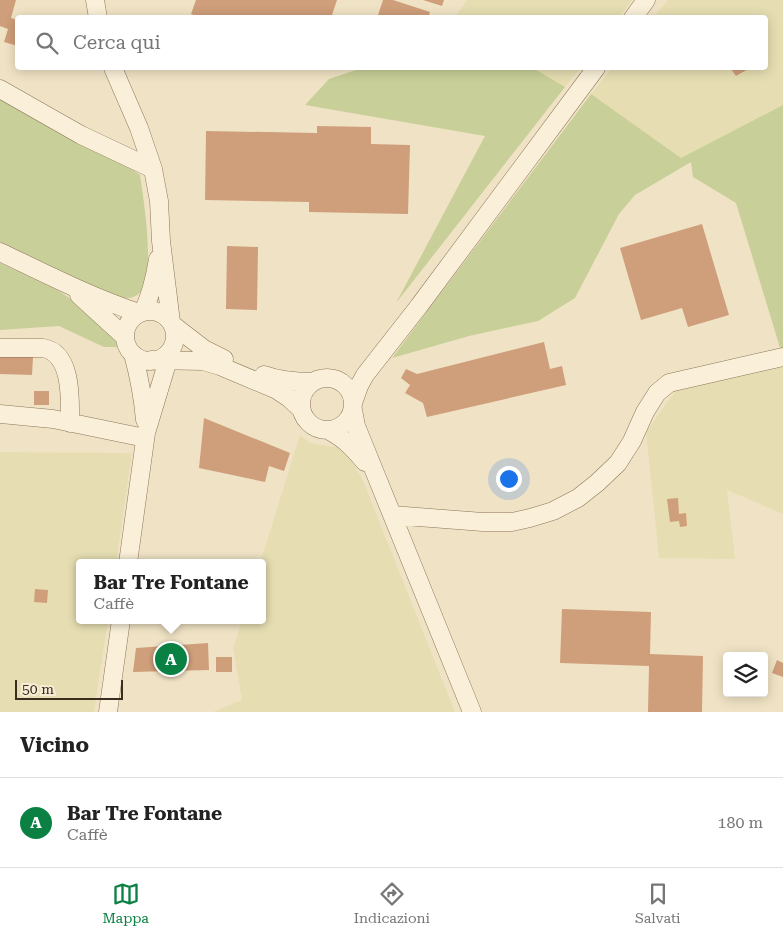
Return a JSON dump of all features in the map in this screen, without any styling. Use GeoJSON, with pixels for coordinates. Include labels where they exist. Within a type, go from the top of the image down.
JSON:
{"type":"FeatureCollection","features":[{"type":"Feature","properties":{"kind":"street"},"geometry":{"type":"LineString","coordinates":[[95,0],[98,15]]}},
{"type":"Feature","properties":{"kind":"street"},"geometry":{"type":"LineString","coordinates":[[635,15],[646,0]]}},
{"type":"Feature","properties":{"kind":"street"},"geometry":{"type":"LineString","coordinates":[[114,70],[139,128],[153,169],[159,201],[161,241],[175,338],[163,357],[146,436],[129,559]]}},
{"type":"Feature","properties":{"kind":"street"},"geometry":{"type":"LineString","coordinates":[[328,430],[344,424],[349,418],[359,386],[365,375],[419,306],[595,70]]}},
{"type":"Feature","properties":{"kind":"street"},"geometry":{"type":"LineString","coordinates":[[0,89],[81,135],[153,169]]}},
{"type":"Feature","properties":{"kind":"street"},"geometry":{"type":"LineString","coordinates":[[146,436],[144,401],[140,380],[133,354],[125,337],[130,322],[141,313],[150,298],[156,276],[161,241]]}},
{"type":"Feature","properties":{"kind":"street"},"geometry":{"type":"LineString","coordinates":[[0,252],[66,284],[114,304],[141,313],[159,312],[204,349],[255,372],[276,380],[312,382],[326,377],[343,383],[351,394],[356,426],[472,712]]}},
{"type":"Feature","properties":{"kind":"street"},"geometry":{"type":"LineString","coordinates":[[66,284],[125,337]]}},
{"type":"Feature","properties":{"kind":"street"},"geometry":{"type":"LineString","coordinates":[[0,348],[43,348],[61,360],[69,388],[70,423]]}},
{"type":"Feature","properties":{"kind":"street"},"geometry":{"type":"LineString","coordinates":[[133,354],[142,359],[163,357],[178,360],[204,361],[220,366],[277,390],[301,409]]}},
{"type":"Feature","properties":{"kind":"street"},"geometry":{"type":"LineString","coordinates":[[392,515],[484,522],[512,522],[553,511],[578,498],[618,463],[632,441],[657,393],[669,383],[783,357]]}},
{"type":"Feature","properties":{"kind":"street"},"geometry":{"type":"LineString","coordinates":[[312,382],[302,395],[300,404],[305,418],[317,428],[328,430],[350,444],[376,473]]}},
{"type":"Feature","properties":{"kind":"street"},"geometry":{"type":"LineString","coordinates":[[0,414],[52,419],[119,434],[146,436]]}},
{"type":"Feature","properties":{"kind":"street"},"geometry":{"type":"LineString","coordinates":[[108,712],[120,624]]}},
{"type":"Feature","properties":{"kind":"shaded area"},"geometry":{"type":"Polygon","coordinates":[[[467,0],[632,0],[621,15],[456,15],[467,0]]]}},
{"type":"Feature","properties":{"kind":"shaded area"},"geometry":{"type":"Polygon","coordinates":[[[668,0],[783,0],[783,105],[681,158],[591,94],[610,70],[768,70],[768,15],[656,15],[668,0]]]}},
{"type":"Feature","properties":{"kind":"shaded area"},"geometry":{"type":"Polygon","coordinates":[[[536,70],[578,70],[565,87],[536,70]]]}},
{"type":"Feature","properties":{"kind":"shaded area"},"geometry":{"type":"Polygon","coordinates":[[[783,363],[783,514],[727,490],[735,559],[659,558],[646,432],[676,390],[783,363]]]}},
{"type":"Feature","properties":{"kind":"shaded area"},"geometry":{"type":"Polygon","coordinates":[[[300,435],[310,443],[341,448],[349,455],[364,483],[455,712],[213,712],[242,700],[233,648],[241,624],[266,624],[266,559],[261,559],[300,435]]]}},
{"type":"Feature","properties":{"kind":"shaded area"},"geometry":{"type":"Polygon","coordinates":[[[0,452],[132,453],[117,559],[76,559],[76,624],[107,624],[94,712],[0,712],[0,452]]]}},
{"type":"Feature","properties":{"kind":"green space"},"geometry":{"type":"Polygon","coordinates":[[[356,70],[536,70],[565,87],[396,303],[485,136],[305,105],[329,79],[356,70]]]}},
{"type":"Feature","properties":{"kind":"green space"},"geometry":{"type":"Polygon","coordinates":[[[591,94],[681,158],[783,105],[783,351],[781,351],[736,203],[693,177],[691,162],[635,195],[619,214],[575,298],[538,321],[469,336],[392,358],[591,94]]]}},
{"type":"Feature","properties":{"kind":"green space"},"geometry":{"type":"Polygon","coordinates":[[[0,98],[140,175],[148,238],[148,257],[147,274],[143,287],[137,295],[115,298],[0,242],[0,98]]]}},
{"type":"Feature","properties":{"kind":"green space"},"geometry":{"type":"Polygon","coordinates":[[[0,263],[59,291],[77,303],[115,336],[117,347],[104,347],[59,326],[0,330],[0,263]]]}},
{"type":"Feature","properties":{"kind":"building"},"geometry":{"type":"Polygon","coordinates":[[[0,0],[16,0],[11,18],[15,19],[15,45],[4,42],[8,29],[0,26],[0,0]]]}},
{"type":"Feature","properties":{"kind":"building"},"geometry":{"type":"Polygon","coordinates":[[[196,0],[337,0],[332,15],[191,14],[196,0]]]}},
{"type":"Feature","properties":{"kind":"building"},"geometry":{"type":"Polygon","coordinates":[[[383,0],[393,0],[430,12],[429,15],[378,15],[383,0]]]}},
{"type":"Feature","properties":{"kind":"building"},"geometry":{"type":"Polygon","coordinates":[[[423,0],[444,0],[442,6],[423,0]]]}},
{"type":"Feature","properties":{"kind":"building"},"geometry":{"type":"Polygon","coordinates":[[[732,70],[746,70],[736,76],[732,70]]]}},
{"type":"Feature","properties":{"kind":"building"},"geometry":{"type":"Polygon","coordinates":[[[317,126],[371,127],[371,144],[410,145],[408,214],[309,212],[309,202],[205,200],[206,131],[317,133],[317,126]]]}},
{"type":"Feature","properties":{"kind":"building"},"geometry":{"type":"Polygon","coordinates":[[[702,224],[729,315],[688,327],[682,308],[641,320],[620,248],[702,224]]]}},
{"type":"Feature","properties":{"kind":"building"},"geometry":{"type":"Polygon","coordinates":[[[227,246],[258,247],[257,310],[226,309],[227,246]]]}},
{"type":"Feature","properties":{"kind":"building"},"geometry":{"type":"Polygon","coordinates":[[[544,342],[550,369],[562,366],[566,385],[427,417],[423,403],[405,393],[410,385],[401,378],[406,369],[417,374],[544,342]]]}},
{"type":"Feature","properties":{"kind":"building"},"geometry":{"type":"Polygon","coordinates":[[[0,357],[33,357],[32,375],[0,374],[0,357]]]}},
{"type":"Feature","properties":{"kind":"building"},"geometry":{"type":"Polygon","coordinates":[[[34,391],[49,391],[49,405],[34,405],[34,391]]]}},
{"type":"Feature","properties":{"kind":"building"},"geometry":{"type":"Polygon","coordinates":[[[204,418],[290,453],[284,471],[269,466],[265,482],[199,468],[204,418]]]}},
{"type":"Feature","properties":{"kind":"building"},"geometry":{"type":"Polygon","coordinates":[[[678,498],[679,514],[686,513],[687,526],[680,527],[679,521],[670,522],[667,499],[678,498]]]}},
{"type":"Feature","properties":{"kind":"building"},"geometry":{"type":"Polygon","coordinates":[[[35,589],[48,590],[47,603],[34,602],[35,589]]]}},
{"type":"Feature","properties":{"kind":"building"},"geometry":{"type":"Polygon","coordinates":[[[562,609],[651,612],[650,654],[703,656],[702,712],[648,712],[649,666],[560,663],[562,609]]]}},
{"type":"Feature","properties":{"kind":"building"},"geometry":{"type":"Polygon","coordinates":[[[208,643],[209,670],[133,672],[136,648],[208,643]]]}},
{"type":"Feature","properties":{"kind":"building"},"geometry":{"type":"Polygon","coordinates":[[[216,657],[232,657],[232,672],[216,672],[216,657]]]}},
{"type":"Feature","properties":{"kind":"building"},"geometry":{"type":"Polygon","coordinates":[[[777,660],[783,663],[783,677],[772,673],[777,660]]]}},
{"type":"Feature","properties":{"kind":"place","name":"Bar Tre Fontane"},"geometry":{"type":"Point","coordinates":[171,659]}}]}
